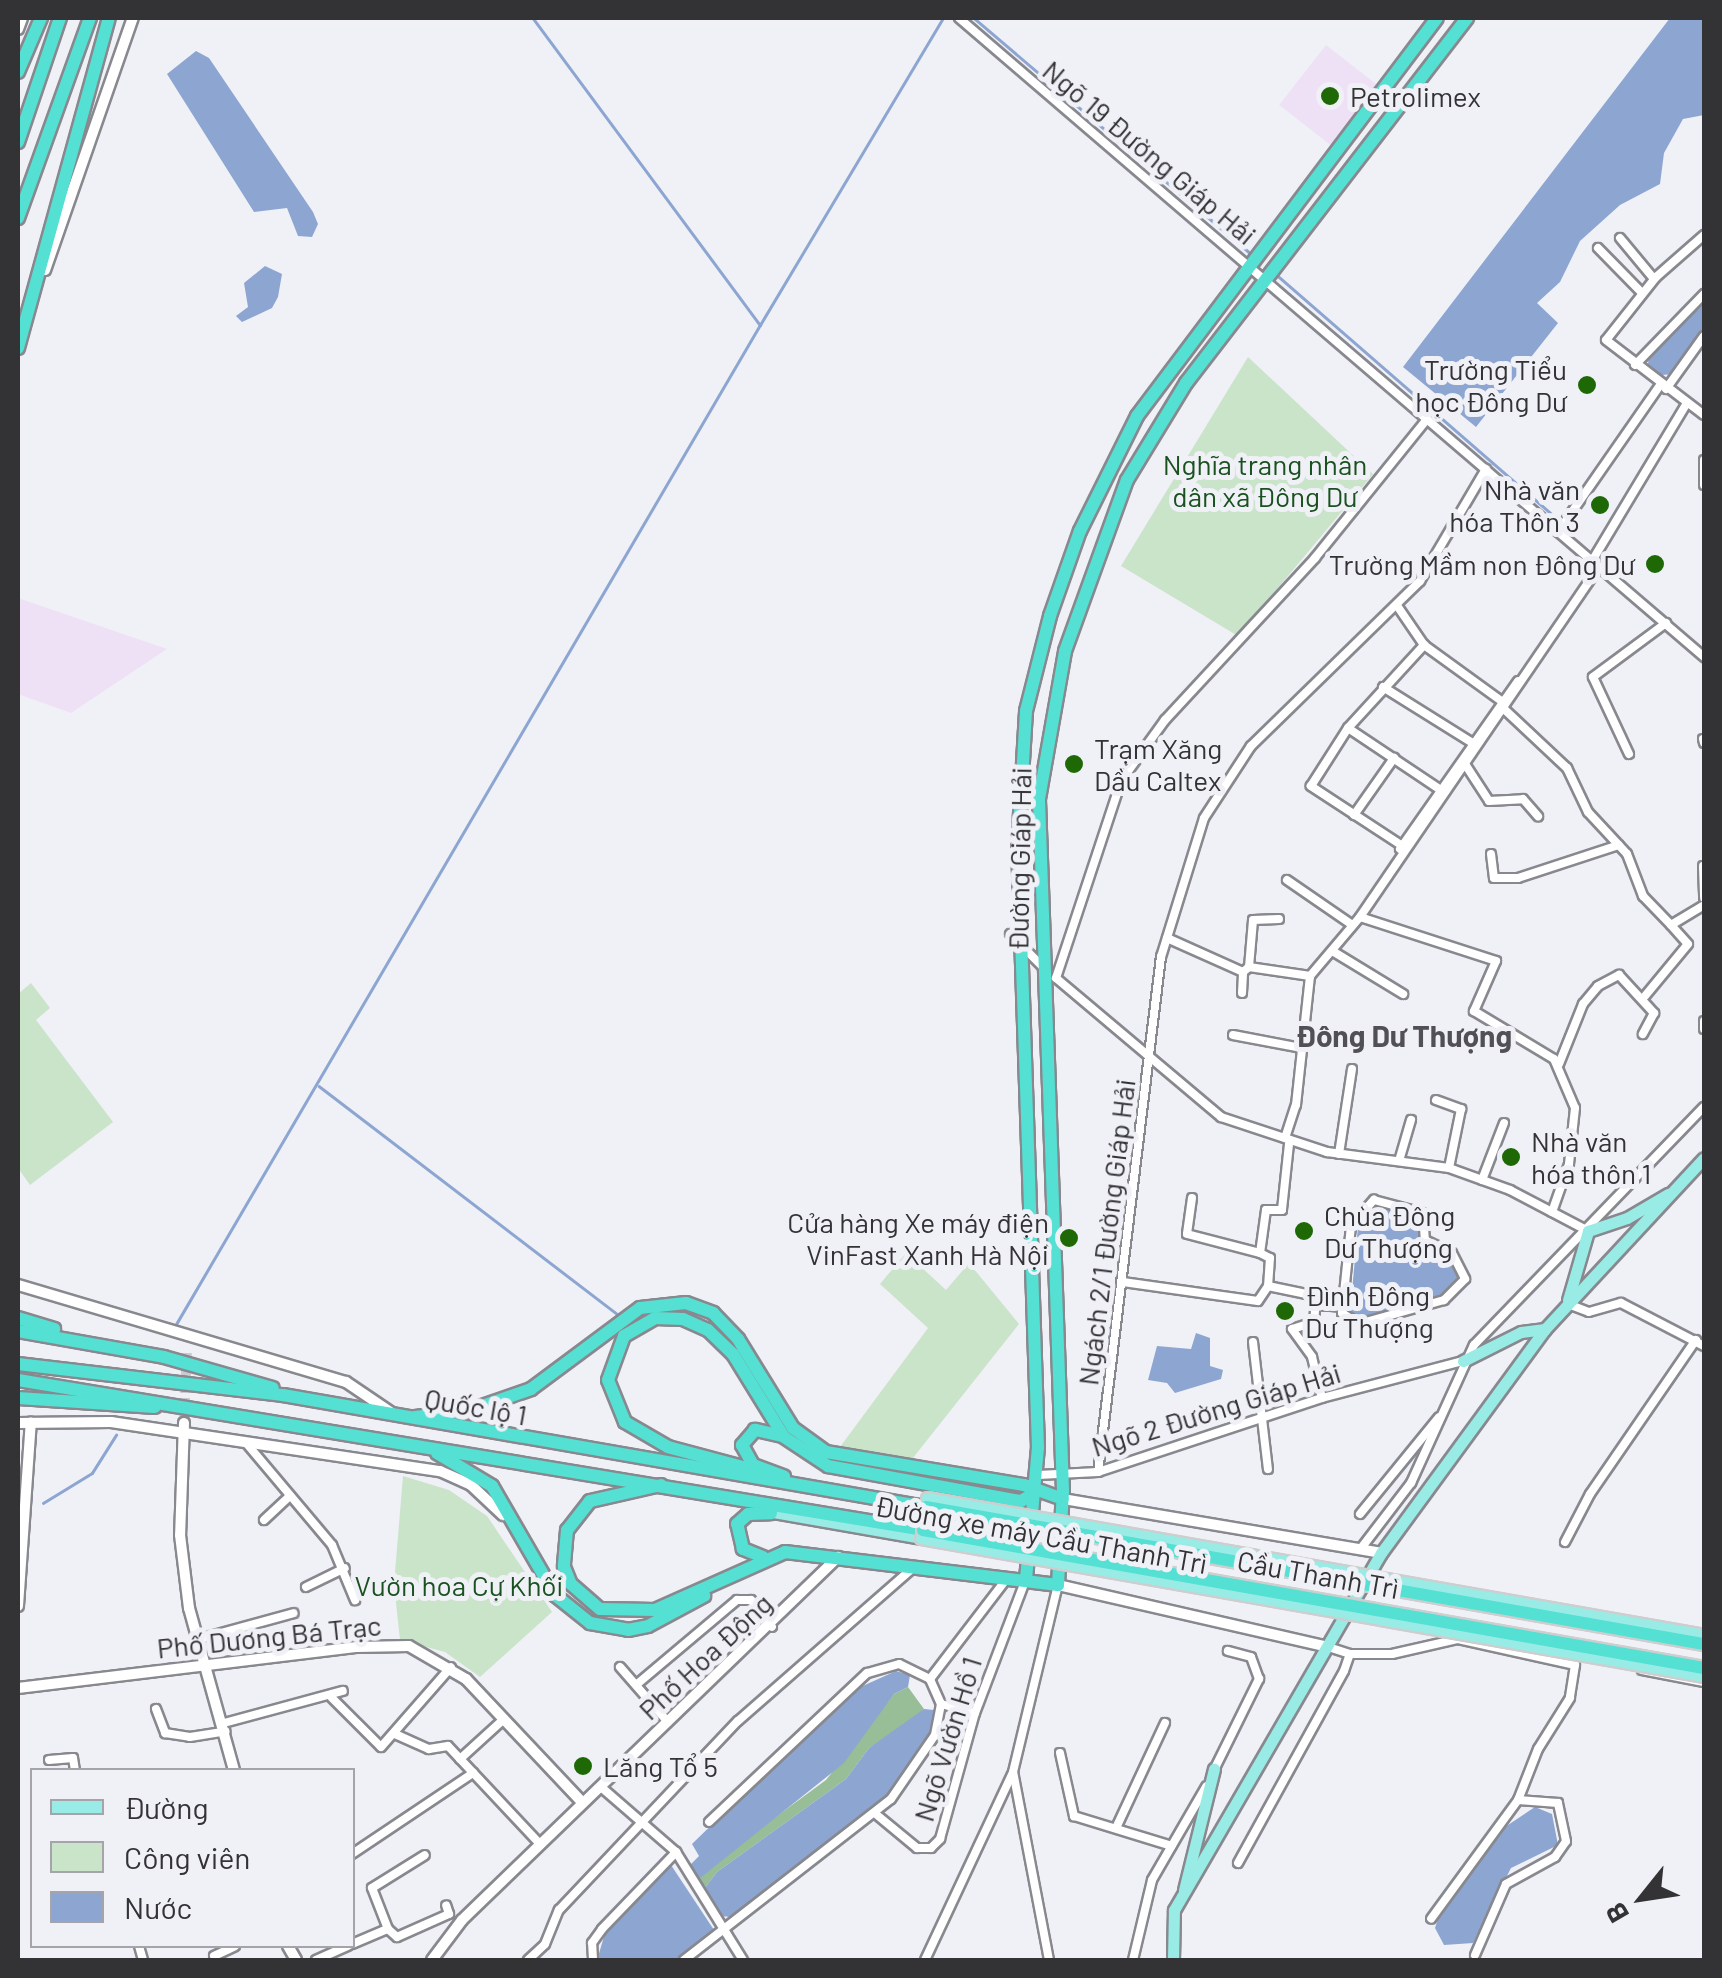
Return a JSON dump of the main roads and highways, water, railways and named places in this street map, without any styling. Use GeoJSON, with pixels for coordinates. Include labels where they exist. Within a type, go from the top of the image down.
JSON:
{"type":"FeatureCollection","features":[{"type":"Feature","properties":{"kind":"highway"},"geometry":{"type":"LineString","coordinates":[[18,72],[41,18]]}},
{"type":"Feature","properties":{"kind":"highway"},"geometry":{"type":"LineString","coordinates":[[18,142],[60,18]]}},
{"type":"Feature","properties":{"kind":"highway"},"geometry":{"type":"LineString","coordinates":[[18,218],[90,18]]}},
{"type":"Feature","properties":{"kind":"highway"},"geometry":{"type":"LineString","coordinates":[[18,348],[36,295],[110,18]]}},
{"type":"Feature","properties":{"kind":"highway","name":"Đường Giáp Hải"},"geometry":{"type":"LineString","coordinates":[[1026,1579],[1038,1475],[1015,939],[1021,747],[1050,616],[1080,532],[1137,416],[1438,18]]}},
{"type":"Feature","properties":{"kind":"highway","name":"Đường Giáp Hải"},"geometry":{"type":"LineString","coordinates":[[1058,1586],[1063,1499],[1039,800],[1064,651],[1127,480],[1186,383],[1467,18]]}},
{"type":"Feature","properties":{"kind":"highway"},"geometry":{"type":"LineString","coordinates":[[398,1418],[468,1411],[532,1389],[640,1308],[686,1302],[712,1313],[738,1339],[793,1428],[826,1452],[1024,1485],[1035,1493],[1063,1499]]}},
{"type":"Feature","properties":{"kind":"highway"},"geometry":{"type":"LineString","coordinates":[[18,1318],[105,1344],[217,1370],[314,1401]]}},
{"type":"Feature","properties":{"kind":"highway"},"geometry":{"type":"LineString","coordinates":[[819,1488],[668,1447],[625,1422],[608,1380],[618,1343],[655,1318],[683,1318],[708,1330],[732,1354],[784,1437],[820,1463],[850,1473],[1021,1501],[1035,1493]]}},
{"type":"Feature","properties":{"kind":"highway"},"geometry":{"type":"LineString","coordinates":[[18,1331],[105,1344]]}},
{"type":"Feature","properties":{"kind":"highway","name":"Quốc lộ 1"},"geometry":{"type":"LineString","coordinates":[[18,1364],[314,1401],[885,1500],[927,1502]]}},
{"type":"Feature","properties":{"kind":"highway","name":"Quốc lộ 1"},"geometry":{"type":"LineString","coordinates":[[18,1380],[726,1496],[922,1534]]}},
{"type":"Feature","properties":{"kind":"highway"},"geometry":{"type":"LineString","coordinates":[[18,1398],[251,1416]]}},
{"type":"Feature","properties":{"kind":"highway"},"geometry":{"type":"LineString","coordinates":[[784,1437],[754,1430],[744,1440],[744,1456],[753,1465],[819,1488]]}},
{"type":"Feature","properties":{"kind":"highway"},"geometry":{"type":"LineString","coordinates":[[410,1443],[477,1472],[502,1502],[523,1544],[571,1612],[608,1629],[667,1618],[763,1557]]}},
{"type":"Feature","properties":{"kind":"highway"},"geometry":{"type":"LineString","coordinates":[[661,1485],[608,1493],[576,1514],[562,1548],[572,1584],[600,1608],[636,1614],[730,1576]]}},
{"type":"Feature","properties":{"kind":"highway","name":"Cầu Thanh Trì"},"geometry":{"type":"LineString","coordinates":[[927,1502],[1704,1644]]}},
{"type":"Feature","properties":{"kind":"highway"},"geometry":{"type":"LineString","coordinates":[[770,1513],[748,1514],[736,1531],[743,1549],[763,1557],[841,1554],[902,1567],[917,1564],[1058,1586]]}},
{"type":"Feature","properties":{"kind":"highway","name":"Cầu Thanh Trì"},"geometry":{"type":"LineString","coordinates":[[922,1534],[1704,1668]]}},
{"type":"Feature","properties":{"kind":"main road"},"geometry":{"type":"LineString","coordinates":[[18,29],[22,18]]}},
{"type":"Feature","properties":{"kind":"main road"},"geometry":{"type":"LineString","coordinates":[[36,295],[133,18]]}},
{"type":"Feature","properties":{"kind":"main road"},"geometry":{"type":"LineString","coordinates":[[1173,1960],[1171,1920],[1184,1892],[1381,1553],[1545,1329],[1704,1158]]}},
{"type":"Feature","properties":{"kind":"main road"},"geometry":{"type":"LineString","coordinates":[[1567,1304],[1588,1230],[1626,1218],[1680,1186]]}},
{"type":"Feature","properties":{"kind":"main road"},"geometry":{"type":"LineString","coordinates":[[18,1284],[346,1382],[398,1418]]}},
{"type":"Feature","properties":{"kind":"main road"},"geometry":{"type":"LineString","coordinates":[[1463,1360],[1522,1332],[1545,1329]]}},
{"type":"Feature","properties":{"kind":"main road"},"geometry":{"type":"LineString","coordinates":[[188,1336],[188,1349]]}},
{"type":"Feature","properties":{"kind":"main road"},"geometry":{"type":"LineString","coordinates":[[18,1422],[111,1422],[184,1428],[247,1444],[440,1471],[497,1506],[523,1544]]}},
{"type":"Feature","properties":{"kind":"main road"},"geometry":{"type":"LineString","coordinates":[[18,1606],[31,1422]]}},
{"type":"Feature","properties":{"kind":"main road"},"geometry":{"type":"LineString","coordinates":[[184,1428],[180,1535],[199,1639],[234,1768]]}},
{"type":"Feature","properties":{"kind":"main road","name":"Đường xe máy Cầu Thanh Trì"},"geometry":{"type":"LineString","coordinates":[[726,1496],[770,1513],[922,1534],[1704,1679]]}},
{"type":"Feature","properties":{"kind":"main road"},"geometry":{"type":"LineString","coordinates":[[1063,1499],[1381,1553]]}},
{"type":"Feature","properties":{"kind":"main road","name":"Đường xe máy Cầu Thanh Trì"},"geometry":{"type":"LineString","coordinates":[[927,1502],[1704,1634]]}},
{"type":"Feature","properties":{"kind":"main road","name":"Phố Hoa Động"},"geometry":{"type":"LineString","coordinates":[[432,1960],[462,1920],[772,1627],[841,1554]]}},
{"type":"Feature","properties":{"kind":"main road"},"geometry":{"type":"LineString","coordinates":[[1058,1586],[1325,1646]]}},
{"type":"Feature","properties":{"kind":"main road","name":"Phố Dương Bá Trạc"},"geometry":{"type":"LineString","coordinates":[[18,1688],[389,1644],[424,1650],[450,1668],[504,1719],[583,1804]]}},
{"type":"Feature","properties":{"kind":"main road"},"geometry":{"type":"LineString","coordinates":[[1184,1892],[1214,1769]]}},
{"type":"Feature","properties":{"kind":"water"},"geometry":{"type":"Polygon","coordinates":[[[1670,18],[1704,18],[1704,115],[1683,119],[1664,153],[1660,184],[1620,205],[1580,241],[1560,282],[1537,303],[1558,323],[1476,427],[1403,367],[1670,18]]]}},
{"type":"Feature","properties":{"kind":"water"},"geometry":{"type":"Polygon","coordinates":[[[196,51],[209,58],[313,212],[318,224],[312,237],[298,236],[287,208],[254,212],[167,74],[196,51]]]}},
{"type":"Feature","properties":{"kind":"water"},"geometry":{"type":"Polygon","coordinates":[[[265,266],[282,274],[278,297],[272,308],[242,322],[236,316],[248,307],[244,283],[265,266]]]}},
{"type":"Feature","properties":{"kind":"water"},"geometry":{"type":"Polygon","coordinates":[[[1704,298],[1704,328],[1673,374],[1662,375],[1648,364],[1649,355],[1704,298]]]}},
{"type":"Feature","properties":{"kind":"water"},"geometry":{"type":"Polygon","coordinates":[[[1378,1204],[1420,1216],[1421,1241],[1453,1257],[1462,1279],[1448,1295],[1359,1319],[1350,1312],[1358,1227],[1378,1204]]]}},
{"type":"Feature","properties":{"kind":"water"},"geometry":{"type":"Polygon","coordinates":[[[1196,1333],[1210,1338],[1210,1366],[1223,1370],[1221,1379],[1175,1393],[1167,1383],[1148,1380],[1157,1346],[1191,1349],[1196,1333]]]}},
{"type":"Feature","properties":{"kind":"water"},"geometry":{"type":"Polygon","coordinates":[[[896,1671],[910,1675],[908,1687],[894,1694],[844,1763],[699,1879],[690,1865],[699,1856],[692,1844],[847,1693],[896,1671]]]}},
{"type":"Feature","properties":{"kind":"water"},"geometry":{"type":"Polygon","coordinates":[[[924,1709],[934,1710],[933,1732],[883,1803],[730,1917],[721,1916],[704,1889],[717,1872],[846,1779],[869,1748],[924,1709]]]}},
{"type":"Feature","properties":{"kind":"water"},"geometry":{"type":"Polygon","coordinates":[[[1535,1807],[1552,1814],[1558,1845],[1511,1868],[1473,1943],[1444,1945],[1435,1928],[1438,1919],[1505,1827],[1535,1807]]]}},
{"type":"Feature","properties":{"kind":"water"},"geometry":{"type":"Polygon","coordinates":[[[671,1865],[714,1930],[678,1960],[597,1960],[606,1930],[671,1865]]]}},
{"type":"Feature","properties":{"kind":"waterway"},"geometry":{"type":"LineString","coordinates":[[533,18],[760,325],[943,18]]}},
{"type":"Feature","properties":{"kind":"waterway"},"geometry":{"type":"LineString","coordinates":[[974,18],[1249,252]]}},
{"type":"Feature","properties":{"kind":"waterway"},"geometry":{"type":"LineString","coordinates":[[1278,276],[1555,517]]}},
{"type":"Feature","properties":{"kind":"waterway"},"geometry":{"type":"LineString","coordinates":[[175,1326],[760,325]]}},
{"type":"Feature","properties":{"kind":"waterway"},"geometry":{"type":"LineString","coordinates":[[319,1086],[616,1313]]}},
{"type":"Feature","properties":{"kind":"waterway"},"geometry":{"type":"LineString","coordinates":[[43,1503],[92,1473],[116,1435]]}},
{"type":"Feature","properties":{"kind":"tunnel"},"geometry":{"type":"LineString","coordinates":[[184,1423],[187,1349]]}},
{"type":"Feature","properties":{"kind":"place","name":"Petrolimex"},"geometry":{"type":"Point","coordinates":[1330,96]}},
{"type":"Feature","properties":{"kind":"place","name":"Trường Tiểu học Đông Dư"},"geometry":{"type":"Point","coordinates":[1587,385]}},
{"type":"Feature","properties":{"kind":"place","name":"Nhà văn hóa Thôn 3"},"geometry":{"type":"Point","coordinates":[1600,505]}},
{"type":"Feature","properties":{"kind":"place","name":"Trường Mầm non Đông Dư"},"geometry":{"type":"Point","coordinates":[1655,564]}},
{"type":"Feature","properties":{"kind":"place","name":"Trạm Xăng Dầu Caltex"},"geometry":{"type":"Point","coordinates":[1074,764]}},
{"type":"Feature","properties":{"kind":"place","name":"Nhà văn hóa thôn 1"},"geometry":{"type":"Point","coordinates":[1511,1157]}},
{"type":"Feature","properties":{"kind":"place","name":"Chùa Đông Dư Thượng"},"geometry":{"type":"Point","coordinates":[1304,1231]}},
{"type":"Feature","properties":{"kind":"place","name":"Cửa hàng Xe máy điện VinFast Xanh Hà Nội"},"geometry":{"type":"Point","coordinates":[1069,1238]}},
{"type":"Feature","properties":{"kind":"place","name":"Đình Đông Dư Thượng"},"geometry":{"type":"Point","coordinates":[1285,1311]}},
{"type":"Feature","properties":{"kind":"place","name":"Lăng Tổ 5"},"geometry":{"type":"Point","coordinates":[583,1766]}},
{"type":"Feature","properties":{"kind":"district","name":"Đông Dư Thượng"},"geometry":{"type":"Point","coordinates":[1404,1035]}},
{"type":"Feature","properties":{"kind":"park label","name":"Nghĩa trang nhân dân xã Đông Dư"},"geometry":{"type":"Point","coordinates":[1265,480]}},
{"type":"Feature","properties":{"kind":"park label","name":"Vườn hoa Cự Khối"},"geometry":{"type":"Point","coordinates":[459,1585]}}]}
